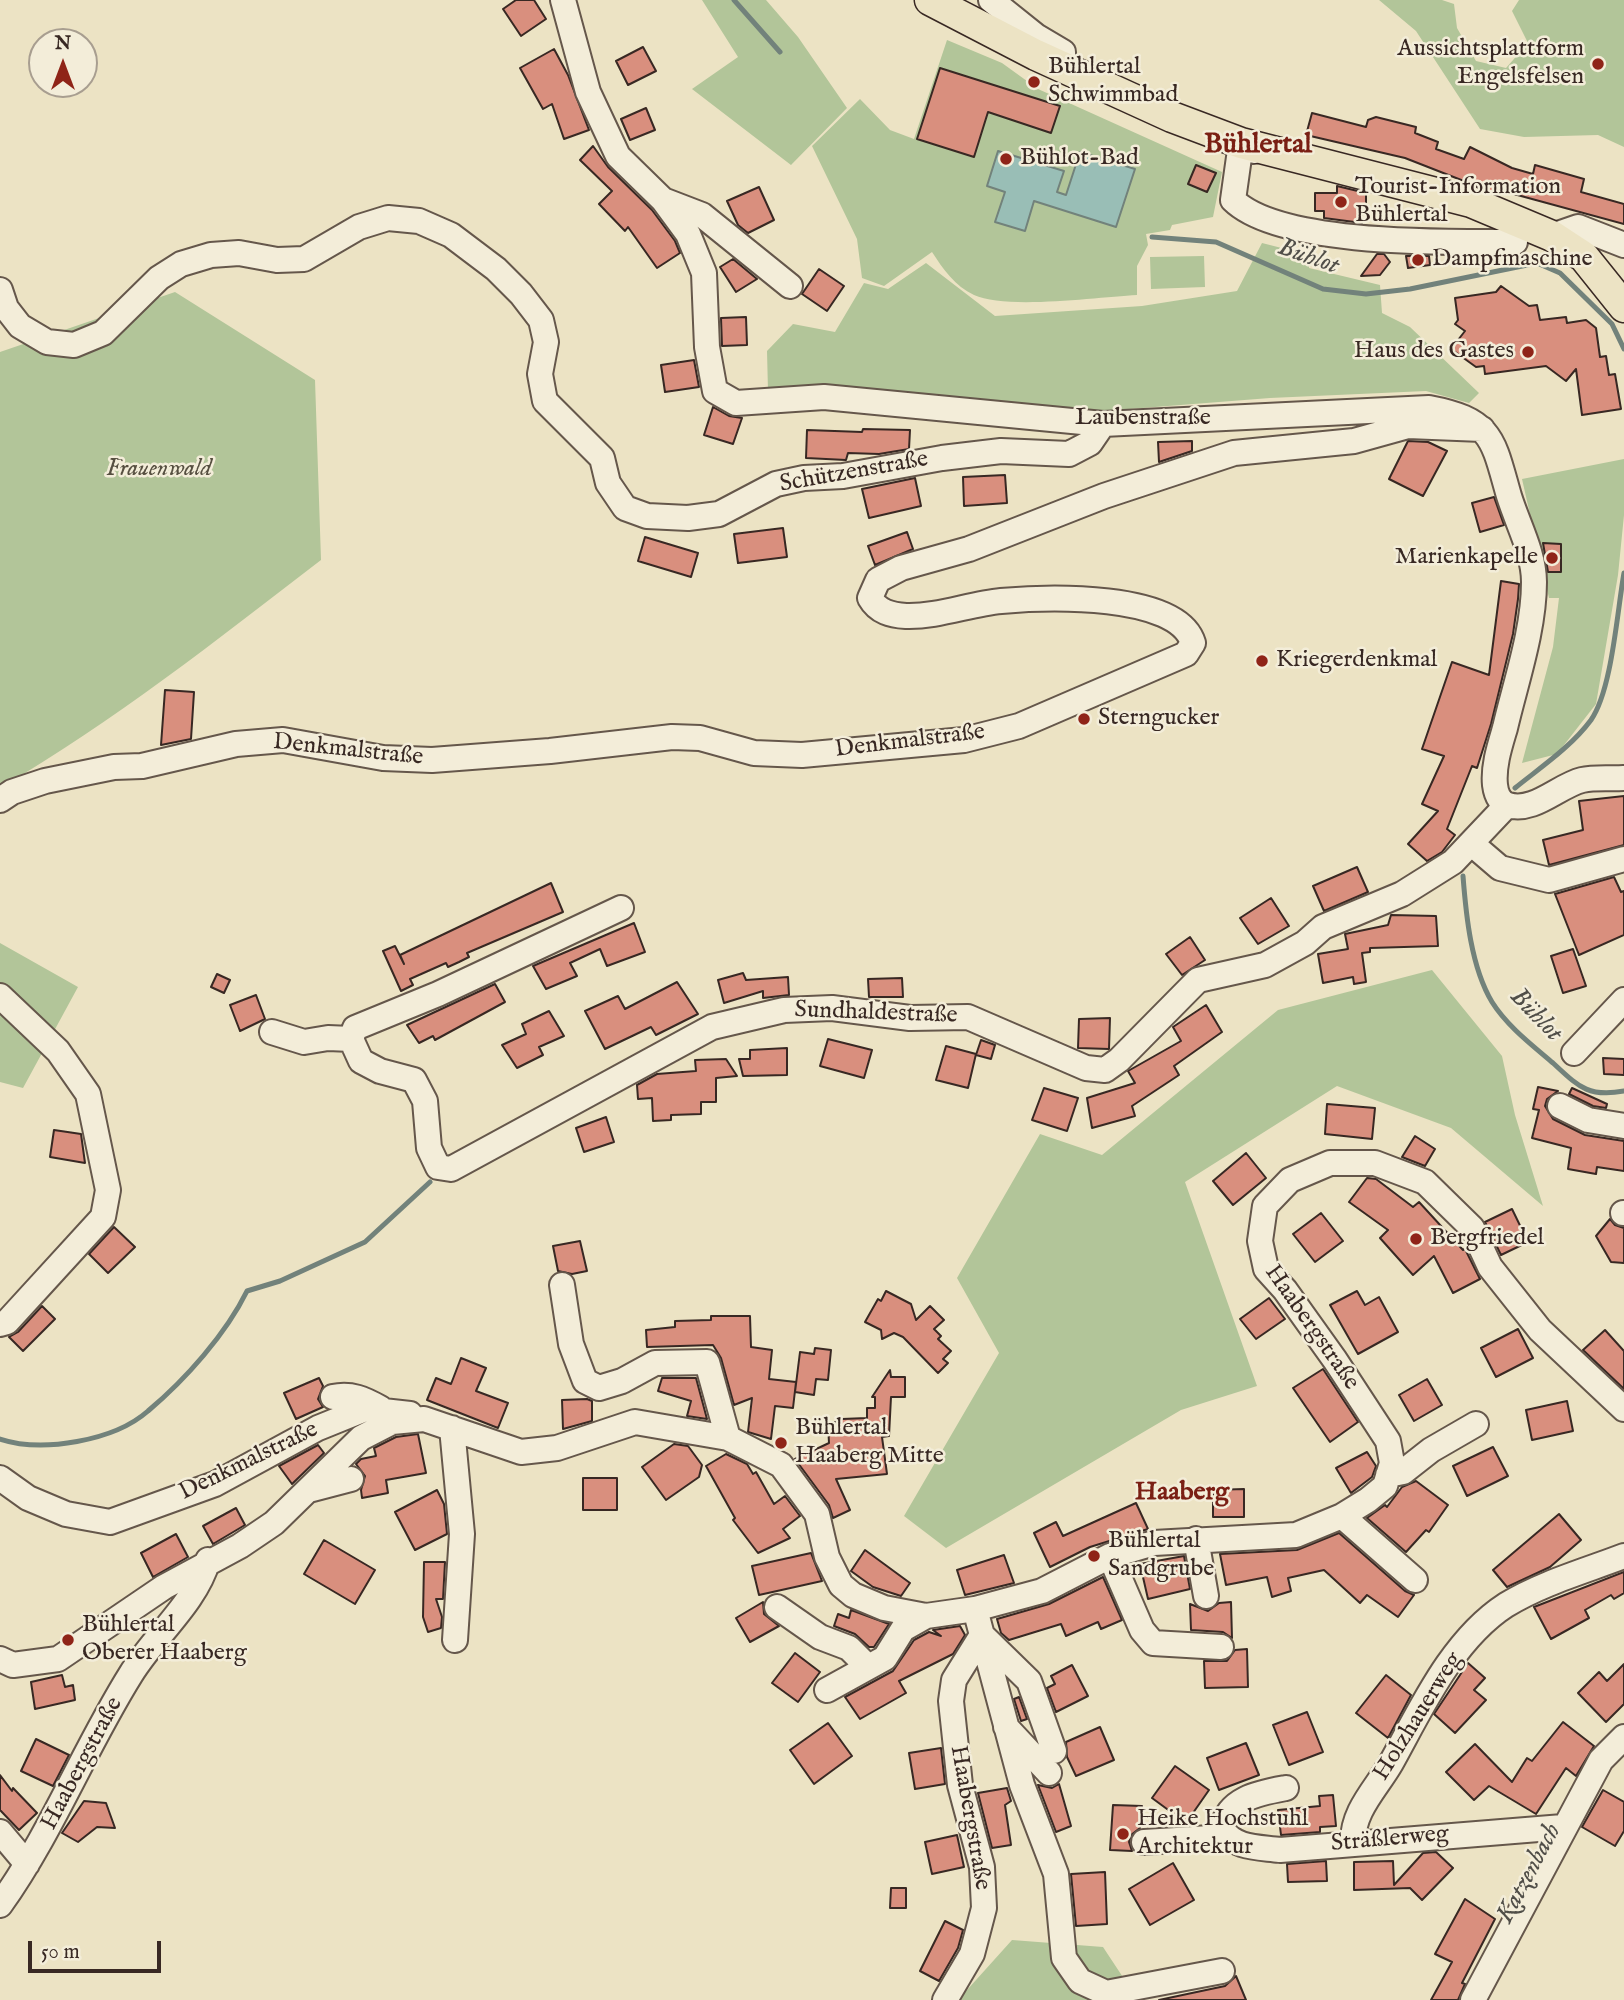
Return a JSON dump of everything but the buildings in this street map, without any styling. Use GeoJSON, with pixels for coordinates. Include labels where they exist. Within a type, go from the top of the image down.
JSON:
{"type":"FeatureCollection","features":[{"type":"Feature","properties":{"kind":"main road"},"geometry":{"type":"LineString","coordinates":[[930,0],[1063,68],[1172,117],[1241,143],[1471,202],[1552,236],[1584,257],[1624,307]]}},
{"type":"Feature","properties":{"kind":"street","name":"Laubenstraße"},"geometry":{"type":"LineString","coordinates":[[563,0],[588,92],[618,156],[663,200],[688,234],[704,274],[707,348],[715,391],[736,403],[824,397],[1103,424],[1429,408],[1464,416],[1482,429]]}},
{"type":"Feature","properties":{"kind":"street"},"geometry":{"type":"LineString","coordinates":[[990,0],[1035,36],[1063,52],[1063,68]]}},
{"type":"Feature","properties":{"kind":"street"},"geometry":{"type":"LineString","coordinates":[[1241,143],[1233,200],[1245,212],[1277,224],[1333,235],[1515,242]]}},
{"type":"Feature","properties":{"kind":"street"},"geometry":{"type":"LineString","coordinates":[[663,200],[702,215],[789,286]]}},
{"type":"Feature","properties":{"kind":"street","name":"Schützenstraße"},"geometry":{"type":"LineString","coordinates":[[0,290],[6,308],[20,326],[47,342],[74,345],[103,333],[159,278],[181,264],[211,255],[239,253],[277,260],[304,259],[359,227],[388,218],[419,221],[451,235],[496,269],[521,294],[541,320],[546,342],[540,374],[545,401],[603,458],[608,483],[625,508],[647,516],[688,518],[719,514],[776,484],[804,478],[843,476],[942,458],[1001,451],[1069,454],[1090,443],[1103,424]]}},
{"type":"Feature","properties":{"kind":"street"},"geometry":{"type":"LineString","coordinates":[[1552,236],[1578,228],[1624,245]]}},
{"type":"Feature","properties":{"kind":"street"},"geometry":{"type":"LineString","coordinates":[[1293,416],[1299,425],[1347,434],[1354,441]]}},
{"type":"Feature","properties":{"kind":"street","name":"Denkmalstraße"},"geometry":{"type":"LineString","coordinates":[[0,800],[12,792],[45,781],[114,767],[142,766],[236,744],[283,740],[383,758],[432,760],[550,751],[672,737],[699,738],[754,753],[802,755],[964,740],[1020,726],[1186,654],[1194,643],[1190,631],[1171,618],[1133,606],[1092,600],[1000,601],[909,616],[891,614],[875,607],[870,598],[878,580],[901,568],[969,549],[1104,496],[1234,453],[1354,441],[1408,426],[1482,429]]}},
{"type":"Feature","properties":{"kind":"street"},"geometry":{"type":"LineString","coordinates":[[1482,429],[1497,448],[1510,497],[1534,567],[1528,623],[1494,782],[1497,797],[1507,805],[1528,806],[1583,780],[1624,778]]}},
{"type":"Feature","properties":{"kind":"street","name":"Sundhaldestraße"},"geometry":{"type":"LineString","coordinates":[[351,1040],[361,1061],[380,1071],[414,1080],[425,1101],[429,1148],[438,1167],[451,1169],[712,1027],[784,1010],[832,1008],[910,1018],[968,1017],[1086,1068],[1105,1070],[1119,1060],[1198,980],[1265,965],[1305,943],[1323,927],[1402,894],[1453,862],[1507,805]]}},
{"type":"Feature","properties":{"kind":"street"},"geometry":{"type":"LineString","coordinates":[[1472,844],[1500,868],[1549,880],[1624,859]]}},
{"type":"Feature","properties":{"kind":"street"},"geometry":{"type":"LineString","coordinates":[[272,1032],[304,1042],[328,1038],[351,1040],[355,1028],[368,1020],[438,994],[621,908]]}},
{"type":"Feature","properties":{"kind":"street"},"geometry":{"type":"LineString","coordinates":[[0,996],[58,1051],[88,1094],[107,1191],[103,1217],[7,1322],[0,1324]]}},
{"type":"Feature","properties":{"kind":"street"},"geometry":{"type":"LineString","coordinates":[[1574,1053],[1624,1000]]}},
{"type":"Feature","properties":{"kind":"street"},"geometry":{"type":"LineString","coordinates":[[1560,1105],[1588,1120],[1624,1126]]}},
{"type":"Feature","properties":{"kind":"street","name":"Haabergstraße"},"geometry":{"type":"LineString","coordinates":[[1388,1475],[1392,1464],[1388,1441],[1335,1360],[1285,1290],[1266,1269],[1260,1241],[1265,1206],[1290,1180],[1330,1163],[1375,1163],[1425,1182],[1472,1228],[1490,1266],[1540,1330],[1624,1409]]}},
{"type":"Feature","properties":{"kind":"street"},"geometry":{"type":"LineString","coordinates":[[562,1285],[571,1344],[585,1381],[599,1388],[622,1381],[655,1363],[707,1362],[728,1438]]}},
{"type":"Feature","properties":{"kind":"street"},"geometry":{"type":"LineString","coordinates":[[333,1397],[345,1394],[363,1398],[384,1410]]}},
{"type":"Feature","properties":{"kind":"street","name":"Denkmalstraße"},"geometry":{"type":"LineString","coordinates":[[0,1478],[28,1498],[66,1514],[110,1522],[215,1484],[318,1428],[365,1409],[384,1410],[424,1419]]}},
{"type":"Feature","properties":{"kind":"street"},"geometry":{"type":"LineString","coordinates":[[0,1659],[13,1665],[58,1659],[208,1560],[240,1546],[274,1523],[361,1438],[392,1422],[424,1419],[521,1452],[557,1448],[635,1422],[728,1438],[781,1465],[817,1514],[827,1557],[841,1585],[853,1595],[884,1608],[926,1616],[975,1609],[1042,1591],[1110,1556],[1154,1543],[1296,1535],[1342,1516],[1385,1486],[1388,1475],[1403,1472],[1431,1450],[1476,1424]]}},
{"type":"Feature","properties":{"kind":"street"},"geometry":{"type":"LineString","coordinates":[[452,1428],[462,1534],[455,1640]]}},
{"type":"Feature","properties":{"kind":"street"},"geometry":{"type":"LineString","coordinates":[[305,1491],[351,1479]]}},
{"type":"Feature","properties":{"kind":"street"},"geometry":{"type":"LineString","coordinates":[[1342,1516],[1415,1580]]}},
{"type":"Feature","properties":{"kind":"street"},"geometry":{"type":"LineString","coordinates":[[1196,1539],[1206,1597]]}},
{"type":"Feature","properties":{"kind":"street"},"geometry":{"type":"LineString","coordinates":[[1110,1556],[1142,1630],[1153,1643],[1221,1647]]}},
{"type":"Feature","properties":{"kind":"street","name":"Holzhauerweg"},"geometry":{"type":"LineString","coordinates":[[1353,1843],[1355,1819],[1415,1715],[1470,1637],[1505,1606],[1538,1589],[1624,1556]]}},
{"type":"Feature","properties":{"kind":"street","name":"Haabergstraße"},"geometry":{"type":"LineString","coordinates":[[0,1905],[44,1838],[104,1719],[133,1671],[202,1582],[208,1560]]}},
{"type":"Feature","properties":{"kind":"street"},"geometry":{"type":"LineString","coordinates":[[777,1607],[820,1637],[849,1648],[866,1665]]}},
{"type":"Feature","properties":{"kind":"street"},"geometry":{"type":"LineString","coordinates":[[975,1609],[1003,1724],[1022,1785],[1056,1874],[1064,1958],[1080,1981],[1106,1993],[1222,1971]]}},
{"type":"Feature","properties":{"kind":"street"},"geometry":{"type":"LineString","coordinates":[[827,1690],[866,1665],[885,1657],[903,1629],[926,1616]]}},
{"type":"Feature","properties":{"kind":"street"},"geometry":{"type":"LineString","coordinates":[[982,1635],[1029,1681],[1052,1762],[1003,1724]]}},
{"type":"Feature","properties":{"kind":"street","name":"Haabergstraße"},"geometry":{"type":"LineString","coordinates":[[945,2000],[972,1954],[984,1908],[982,1867],[960,1786],[951,1701],[954,1680],[982,1635]]}},
{"type":"Feature","properties":{"kind":"street"},"geometry":{"type":"LineString","coordinates":[[1473,2000],[1601,1759],[1624,1737]]}},
{"type":"Feature","properties":{"kind":"street"},"geometry":{"type":"LineString","coordinates":[[1144,1842],[1227,1837],[1222,1829],[1223,1821],[1235,1805],[1245,1798],[1286,1788]]}},
{"type":"Feature","properties":{"kind":"street","name":"Sträßlerweg"},"geometry":{"type":"LineString","coordinates":[[1227,1837],[1248,1846],[1280,1850],[1563,1827]]}},
{"type":"Feature","properties":{"kind":"street","name":"Haabergstraße"},"geometry":{"type":"LineString","coordinates":[[0,1832],[27,1864]]}},
{"type":"Feature","properties":{"kind":"green space"},"geometry":{"type":"Polygon","coordinates":[[[702,0],[766,0],[798,37],[847,108],[791,165],[692,89],[738,57],[702,0]]]}},
{"type":"Feature","properties":{"kind":"green space"},"geometry":{"type":"Polygon","coordinates":[[[1379,0],[1442,0],[1454,4],[1457,28],[1476,61],[1506,68],[1528,43],[1512,11],[1519,0],[1624,0],[1624,147],[1598,135],[1524,137],[1480,129],[1416,31],[1379,0]]]}},
{"type":"Feature","properties":{"kind":"green space","name":"Bühlot-Bad"},"geometry":{"type":"Polygon","coordinates":[[[947,40],[1002,63],[1038,89],[1222,172],[1213,217],[1172,225],[1170,230],[1146,234],[1148,245],[1137,266],[1137,295],[1029,302],[989,299],[974,295],[961,287],[945,271],[932,252],[884,286],[862,278],[857,239],[812,146],[860,99],[890,130],[914,139],[947,40]]]}},
{"type":"Feature","properties":{"kind":"green space"},"geometry":{"type":"Polygon","coordinates":[[[1262,243],[1309,255],[1309,268],[1380,285],[1382,313],[1410,327],[1479,393],[1469,403],[1426,391],[1270,398],[1104,411],[867,388],[768,391],[767,351],[793,324],[835,332],[864,283],[888,289],[926,263],[995,316],[1142,306],[1237,291],[1262,243]]]}},
{"type":"Feature","properties":{"kind":"green space"},"geometry":{"type":"Polygon","coordinates":[[[1204,256],[1205,287],[1151,289],[1150,257],[1204,256]]]}},
{"type":"Feature","properties":{"kind":"green space","name":"Frauenwald"},"geometry":{"type":"Polygon","coordinates":[[[175,292],[315,380],[321,560],[124,708],[0,788],[0,352],[175,292]]]}},
{"type":"Feature","properties":{"kind":"green space"},"geometry":{"type":"Polygon","coordinates":[[[1624,459],[1624,515],[1618,575],[1596,704],[1557,754],[1522,763],[1553,647],[1559,598],[1549,598],[1522,479],[1624,459]]]}},
{"type":"Feature","properties":{"kind":"green space"},"geometry":{"type":"Polygon","coordinates":[[[0,943],[78,987],[23,1088],[0,1082],[0,943]]]}},
{"type":"Feature","properties":{"kind":"green space"},"geometry":{"type":"Polygon","coordinates":[[[1432,970],[1502,1056],[1515,1115],[1543,1206],[1451,1128],[1337,1086],[1185,1182],[1257,1386],[1181,1410],[946,1548],[904,1516],[999,1353],[957,1278],[1040,1134],[1102,1155],[1278,1010],[1432,970]]]}},
{"type":"Feature","properties":{"kind":"green space"},"geometry":{"type":"Polygon","coordinates":[[[1012,1940],[1103,1947],[1138,2000],[958,2000],[1012,1940]]]}},
{"type":"Feature","properties":{"kind":"water"},"geometry":{"type":"Polygon","coordinates":[[[998,151],[1064,171],[1057,192],[1066,195],[1080,152],[1135,169],[1116,227],[1034,201],[1025,231],[995,222],[1005,192],[987,186],[998,151]]]}},
{"type":"Feature","properties":{"kind":"waterway","name":"Bühlot"},"geometry":{"type":"LineString","coordinates":[[734,0],[780,52]]}},
{"type":"Feature","properties":{"kind":"waterway","name":"Bühlot"},"geometry":{"type":"LineString","coordinates":[[1152,237],[1216,242],[1323,289],[1366,294],[1410,289],[1537,263],[1560,273],[1612,324],[1624,349]]}},
{"type":"Feature","properties":{"kind":"waterway","name":"Bühlot"},"geometry":{"type":"LineString","coordinates":[[1515,788],[1574,739],[1591,720],[1598,707],[1609,671],[1624,573]]}},
{"type":"Feature","properties":{"kind":"waterway","name":"Bühlot"},"geometry":{"type":"LineString","coordinates":[[1463,876],[1474,957],[1485,988],[1498,1011],[1520,1035],[1577,1084],[1601,1093],[1624,1091]]}},
{"type":"Feature","properties":{"kind":"waterway"},"geometry":{"type":"LineString","coordinates":[[0,1439],[36,1445],[77,1442],[97,1437],[134,1421],[162,1399],[204,1356],[228,1324],[247,1291],[280,1281],[365,1242],[430,1182]]}},
{"type":"Feature","properties":{"kind":"place","name":"Aussichtsplattform Engelsfelsen"},"geometry":{"type":"Point","coordinates":[1598,64]}},
{"type":"Feature","properties":{"kind":"place","name":"Bühlertal Schwimmbad"},"geometry":{"type":"Point","coordinates":[1034,82]}},
{"type":"Feature","properties":{"kind":"place","name":"Bühlot-Bad"},"geometry":{"type":"Point","coordinates":[1006,159]}},
{"type":"Feature","properties":{"kind":"place","name":"Tourist-Information Bühlertal"},"geometry":{"type":"Point","coordinates":[1341,202]}},
{"type":"Feature","properties":{"kind":"place","name":"Dampfmaschine"},"geometry":{"type":"Point","coordinates":[1418,260]}},
{"type":"Feature","properties":{"kind":"place","name":"Haus des Gastes"},"geometry":{"type":"Point","coordinates":[1528,352]}},
{"type":"Feature","properties":{"kind":"place","name":"Marienkapelle"},"geometry":{"type":"Point","coordinates":[1552,558]}},
{"type":"Feature","properties":{"kind":"place","name":"Kriegerdenkmal"},"geometry":{"type":"Point","coordinates":[1262,661]}},
{"type":"Feature","properties":{"kind":"place","name":"Sterngucker"},"geometry":{"type":"Point","coordinates":[1084,719]}},
{"type":"Feature","properties":{"kind":"place","name":"Bergfriedel"},"geometry":{"type":"Point","coordinates":[1416,1239]}},
{"type":"Feature","properties":{"kind":"place","name":"Bühlertal Haaberg Mitte"},"geometry":{"type":"Point","coordinates":[781,1443]}},
{"type":"Feature","properties":{"kind":"place","name":"Bühlertal Sandgrube"},"geometry":{"type":"Point","coordinates":[1094,1556]}},
{"type":"Feature","properties":{"kind":"place","name":"Bühlertal Oberer Haaberg"},"geometry":{"type":"Point","coordinates":[68,1640]}},
{"type":"Feature","properties":{"kind":"place","name":"Heike Hochstuhl Architektur"},"geometry":{"type":"Point","coordinates":[1123,1834]}},
{"type":"Feature","properties":{"kind":"district","name":"Bühlertal"},"geometry":{"type":"Point","coordinates":[1258,146]}},
{"type":"Feature","properties":{"kind":"district","name":"Haaberg"},"geometry":{"type":"Point","coordinates":[1182,1494]}},
{"type":"Feature","properties":{"kind":"water label","name":"Katzenbach"},"geometry":{"type":"Point","coordinates":[1530,1874]}}]}
